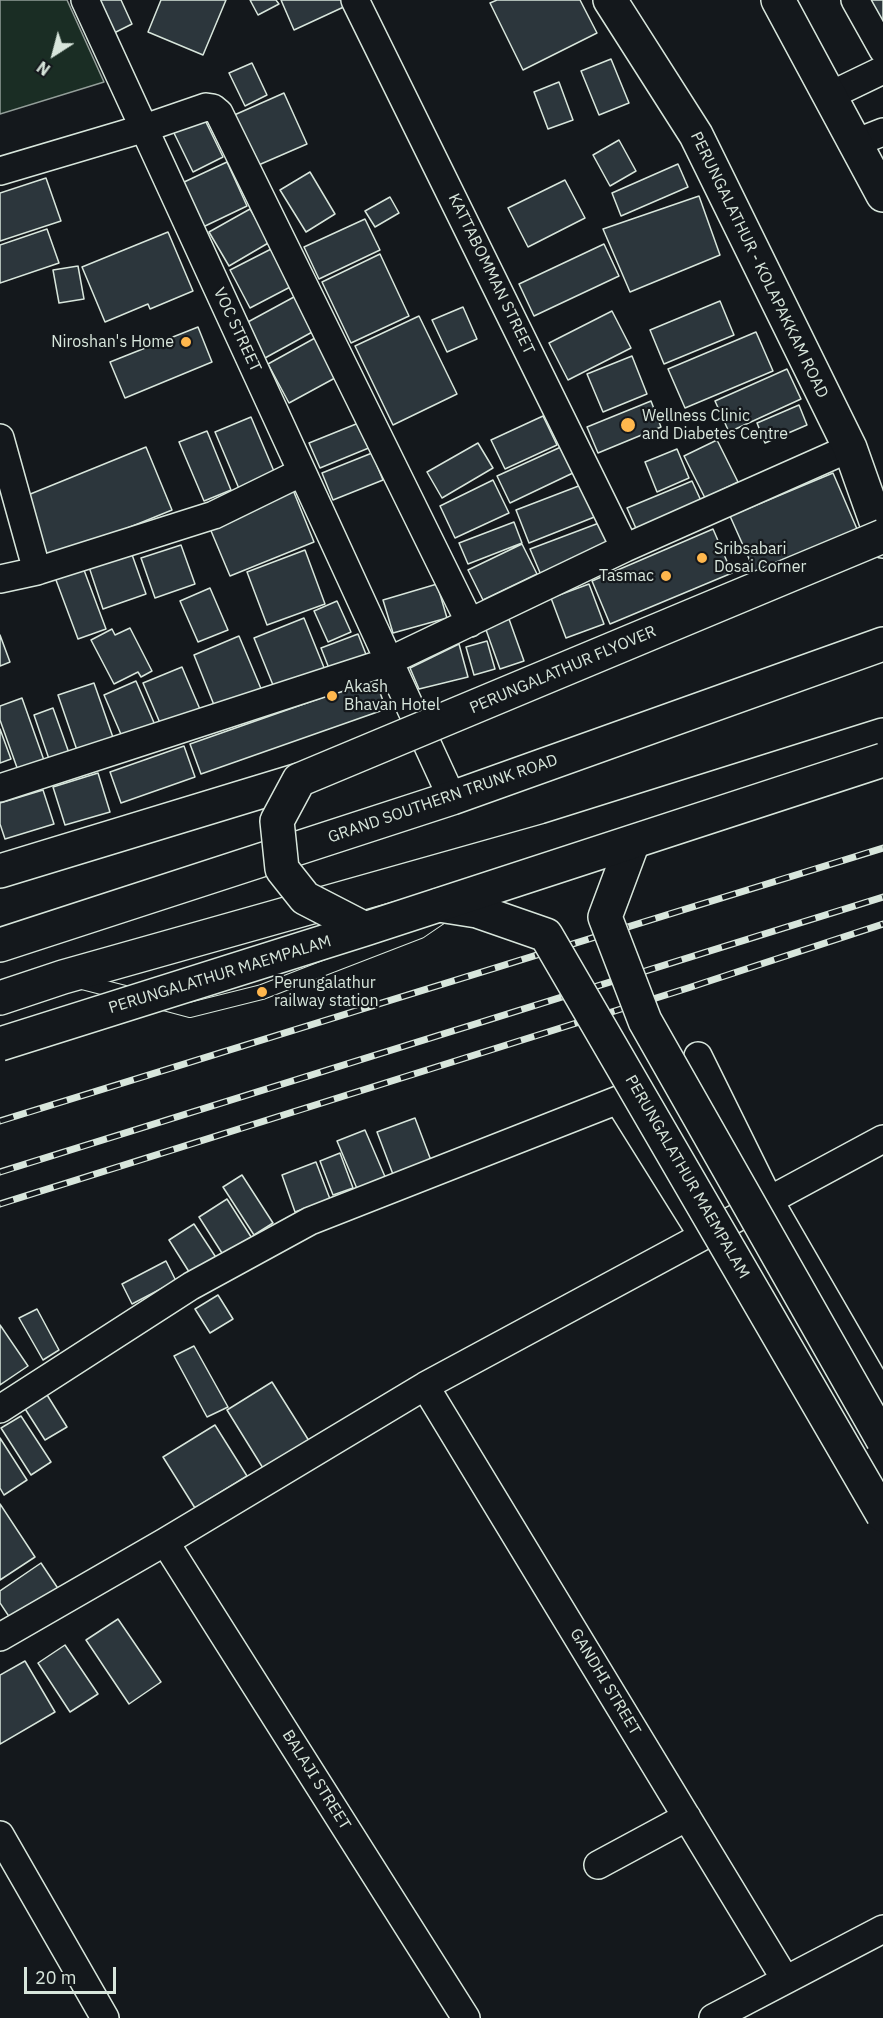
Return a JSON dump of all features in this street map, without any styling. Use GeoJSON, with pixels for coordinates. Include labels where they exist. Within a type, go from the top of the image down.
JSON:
{"type":"FeatureCollection","features":[{"type":"Feature","properties":{"kind":"main road","name":"PERUNGALATHUR - KOLAPAKKAM ROAD"},"geometry":{"type":"LineString","coordinates":[[610,0],[696,135],[849,448],[883,542]]}},
{"type":"Feature","properties":{"kind":"main road"},"geometry":{"type":"LineString","coordinates":[[778,0],[829,96],[869,138],[883,195]]}},
{"type":"Feature","properties":{"kind":"main road","name":"PERUNGALATHUR FLYOVER"},"geometry":{"type":"LineString","coordinates":[[0,871],[299,780],[883,536]]}},
{"type":"Feature","properties":{"kind":"main road","name":"GRAND SOUTHERN TRUNK ROAD"},"geometry":{"type":"LineString","coordinates":[[0,945],[452,798],[883,644]]}},
{"type":"Feature","properties":{"kind":"main road"},"geometry":{"type":"LineString","coordinates":[[0,998],[63,977],[549,840],[883,735]]}},
{"type":"Feature","properties":{"kind":"main road","name":"PERUNGALATHUR MAEMPALAM"},"geometry":{"type":"LineString","coordinates":[[0,1044],[365,929],[883,760]]}},
{"type":"Feature","properties":{"kind":"main road"},"geometry":{"type":"LineString","coordinates":[[299,780],[278,821],[282,869],[305,898],[365,929]]}},
{"type":"Feature","properties":{"kind":"main road"},"geometry":{"type":"LineString","coordinates":[[633,842],[605,917],[645,1021],[883,1440]]}},
{"type":"Feature","properties":{"kind":"main road","name":"PERUNGALATHUR MAEMPALAM"},"geometry":{"type":"LineString","coordinates":[[439,905],[477,911],[546,935],[883,1515]]}},
{"type":"Feature","properties":{"kind":"street","name":"VOC STREET"},"geometry":{"type":"LineString","coordinates":[[85,0],[387,662],[452,798]]}},
{"type":"Feature","properties":{"kind":"street","name":"KATTABOMMAN STREET"},"geometry":{"type":"LineString","coordinates":[[355,0],[625,548]]}},
{"type":"Feature","properties":{"kind":"street"},"geometry":{"type":"LineString","coordinates":[[855,0],[883,50]]}},
{"type":"Feature","properties":{"kind":"street"},"geometry":{"type":"LineString","coordinates":[[829,96],[883,70]]}},
{"type":"Feature","properties":{"kind":"street"},"geometry":{"type":"LineString","coordinates":[[0,171],[145,128],[206,107],[213,108],[224,120],[470,623]]}},
{"type":"Feature","properties":{"kind":"street"},"geometry":{"type":"LineString","coordinates":[[0,438],[37,571]]}},
{"type":"Feature","properties":{"kind":"street"},"geometry":{"type":"LineString","coordinates":[[0,788],[387,662],[625,548],[849,448]]}},
{"type":"Feature","properties":{"kind":"street"},"geometry":{"type":"LineString","coordinates":[[0,579],[37,571],[214,515],[302,472]]}},
{"type":"Feature","properties":{"kind":"street"},"geometry":{"type":"LineString","coordinates":[[698,1056],[769,1200],[883,1397]]}},
{"type":"Feature","properties":{"kind":"street"},"geometry":{"type":"LineString","coordinates":[[0,1409],[191,1286],[310,1221],[618,1100],[883,1529]]}},
{"type":"Feature","properties":{"kind":"street"},"geometry":{"type":"LineString","coordinates":[[0,1636],[165,1542],[425,1386],[883,1139]]}},
{"type":"Feature","properties":{"kind":"street","name":"GANDHI STREET"},"geometry":{"type":"LineString","coordinates":[[425,1386],[785,1979]]}},
{"type":"Feature","properties":{"kind":"street","name":"BALAJI STREET"},"geometry":{"type":"LineString","coordinates":[[165,1542],[466,2018]]}},
{"type":"Feature","properties":{"kind":"street"},"geometry":{"type":"LineString","coordinates":[[598,1865],[687,1817]]}},
{"type":"Feature","properties":{"kind":"street"},"geometry":{"type":"LineString","coordinates":[[0,1835],[105,2018]]}},
{"type":"Feature","properties":{"kind":"street"},"geometry":{"type":"LineString","coordinates":[[712,2018],[883,1929]]}},
{"type":"Feature","properties":{"kind":"lane"},"geometry":{"type":"LineString","coordinates":[[63,977],[190,1010],[262,992],[420,931],[549,840]]}},
{"type":"Feature","properties":{"kind":"green space"},"geometry":{"type":"Polygon","coordinates":[[[0,0],[67,0],[104,82],[0,114],[0,0]]]}},
{"type":"Feature","properties":{"kind":"building"},"geometry":{"type":"Polygon","coordinates":[[[99,0],[121,0],[132,24],[114,33],[99,0]]]}},
{"type":"Feature","properties":{"kind":"building"},"geometry":{"type":"Polygon","coordinates":[[[161,0],[226,0],[203,55],[148,32],[161,0]]]}},
{"type":"Feature","properties":{"kind":"building"},"geometry":{"type":"Polygon","coordinates":[[[250,0],[276,0],[279,4],[258,15],[250,0]]]}},
{"type":"Feature","properties":{"kind":"building"},"geometry":{"type":"Polygon","coordinates":[[[281,0],[346,0],[348,5],[294,30],[281,0]]]}},
{"type":"Feature","properties":{"kind":"building"},"geometry":{"type":"Polygon","coordinates":[[[497,0],[580,0],[597,33],[523,70],[490,3],[497,0]]]}},
{"type":"Feature","properties":{"kind":"building"},"geometry":{"type":"Polygon","coordinates":[[[870,0],[883,0],[883,36],[870,0]]]}},
{"type":"Feature","properties":{"kind":"building"},"geometry":{"type":"Polygon","coordinates":[[[611,59],[629,103],[599,115],[581,71],[611,59]]]}},
{"type":"Feature","properties":{"kind":"building"},"geometry":{"type":"Polygon","coordinates":[[[252,63],[267,95],[245,106],[229,73],[252,63]]]}},
{"type":"Feature","properties":{"kind":"building"},"geometry":{"type":"Polygon","coordinates":[[[559,82],[573,120],[548,129],[534,92],[559,82]]]}},
{"type":"Feature","properties":{"kind":"building"},"geometry":{"type":"Polygon","coordinates":[[[284,93],[307,144],[254,167],[232,116],[284,93]]]}},
{"type":"Feature","properties":{"kind":"building"},"geometry":{"type":"Polygon","coordinates":[[[203,116],[223,157],[193,172],[173,131],[203,116]]]}},
{"type":"Feature","properties":{"kind":"building"},"geometry":{"type":"Polygon","coordinates":[[[619,140],[636,171],[610,186],[593,155],[619,140]]]}},
{"type":"Feature","properties":{"kind":"building"},"geometry":{"type":"Polygon","coordinates":[[[227,162],[247,206],[203,227],[182,183],[227,162]]]}},
{"type":"Feature","properties":{"kind":"building"},"geometry":{"type":"Polygon","coordinates":[[[678,164],[688,187],[621,216],[612,193],[678,164]]]}},
{"type":"Feature","properties":{"kind":"building"},"geometry":{"type":"Polygon","coordinates":[[[310,172],[335,214],[306,232],[280,190],[310,172]]]}},
{"type":"Feature","properties":{"kind":"building"},"geometry":{"type":"Polygon","coordinates":[[[46,178],[61,221],[0,241],[0,193],[46,178]]]}},
{"type":"Feature","properties":{"kind":"building"},"geometry":{"type":"Polygon","coordinates":[[[565,180],[585,218],[528,247],[508,208],[565,180]]]}},
{"type":"Feature","properties":{"kind":"building"},"geometry":{"type":"Polygon","coordinates":[[[699,196],[720,255],[630,292],[603,229],[699,196]]]}},
{"type":"Feature","properties":{"kind":"building"},"geometry":{"type":"Polygon","coordinates":[[[390,197],[399,213],[375,227],[365,211],[390,197]]]}},
{"type":"Feature","properties":{"kind":"building"},"geometry":{"type":"Polygon","coordinates":[[[250,209],[270,242],[229,266],[209,232],[250,209]]]}},
{"type":"Feature","properties":{"kind":"building"},"geometry":{"type":"Polygon","coordinates":[[[365,219],[380,250],[319,279],[304,247],[365,219]]]}},
{"type":"Feature","properties":{"kind":"building"},"geometry":{"type":"Polygon","coordinates":[[[47,229],[59,263],[0,283],[0,245],[47,229]]]}},
{"type":"Feature","properties":{"kind":"building"},"geometry":{"type":"Polygon","coordinates":[[[168,232],[193,291],[150,309],[148,304],[105,322],[82,267],[168,232]]]}},
{"type":"Feature","properties":{"kind":"building"},"geometry":{"type":"Polygon","coordinates":[[[604,244],[619,276],[534,316],[519,284],[604,244]]]}},
{"type":"Feature","properties":{"kind":"building"},"geometry":{"type":"Polygon","coordinates":[[[275,247],[294,285],[250,308],[230,270],[275,247]]]}},
{"type":"Feature","properties":{"kind":"building"},"geometry":{"type":"Polygon","coordinates":[[[380,254],[409,316],[351,343],[322,282],[380,254]]]}},
{"type":"Feature","properties":{"kind":"building"},"geometry":{"type":"Polygon","coordinates":[[[78,266],[84,299],[59,303],[53,270],[78,266]]]}},
{"type":"Feature","properties":{"kind":"building"},"geometry":{"type":"Polygon","coordinates":[[[305,291],[325,325],[265,358],[246,323],[305,291]]]}},
{"type":"Feature","properties":{"kind":"building"},"geometry":{"type":"Polygon","coordinates":[[[720,301],[734,335],[664,364],[650,330],[720,301]]]}},
{"type":"Feature","properties":{"kind":"building"},"geometry":{"type":"Polygon","coordinates":[[[463,307],[477,339],[447,352],[432,320],[463,307]]]}},
{"type":"Feature","properties":{"kind":"building"},"geometry":{"type":"Polygon","coordinates":[[[612,311],[631,348],[568,380],[549,343],[612,311]]]}},
{"type":"Feature","properties":{"kind":"building"},"geometry":{"type":"Polygon","coordinates":[[[419,316],[457,394],[393,425],[355,346],[419,316]]]}},
{"type":"Feature","properties":{"kind":"building"},"geometry":{"type":"Polygon","coordinates":[[[198,327],[212,362],[125,398],[110,362],[198,327]]]}},
{"type":"Feature","properties":{"kind":"building"},"geometry":{"type":"Polygon","coordinates":[[[756,332],[773,371],[685,408],[668,369],[756,332]]]}},
{"type":"Feature","properties":{"kind":"building"},"geometry":{"type":"Polygon","coordinates":[[[324,333],[346,372],[289,403],[268,364],[324,333]]]}},
{"type":"Feature","properties":{"kind":"building"},"geometry":{"type":"Polygon","coordinates":[[[632,356],[647,394],[603,412],[587,374],[632,356]]]}},
{"type":"Feature","properties":{"kind":"building"},"geometry":{"type":"Polygon","coordinates":[[[787,369],[801,399],[729,432],[715,401],[787,369]]]}},
{"type":"Feature","properties":{"kind":"building"},"geometry":{"type":"Polygon","coordinates":[[[651,401],[661,427],[598,453],[587,427],[651,401]]]}},
{"type":"Feature","properties":{"kind":"building"},"geometry":{"type":"Polygon","coordinates":[[[799,405],[807,425],[765,443],[757,423],[799,405]]]}},
{"type":"Feature","properties":{"kind":"building"},"geometry":{"type":"Polygon","coordinates":[[[543,416],[557,445],[505,469],[491,440],[543,416]]]}},
{"type":"Feature","properties":{"kind":"building"},"geometry":{"type":"Polygon","coordinates":[[[251,417],[276,476],[240,491],[215,432],[251,417]]]}},
{"type":"Feature","properties":{"kind":"building"},"geometry":{"type":"Polygon","coordinates":[[[366,420],[376,445],[320,468],[309,443],[366,420]]]}},
{"type":"Feature","properties":{"kind":"building"},"geometry":{"type":"Polygon","coordinates":[[[207,431],[231,490],[204,501],[179,442],[207,431]]]}},
{"type":"Feature","properties":{"kind":"building"},"geometry":{"type":"Polygon","coordinates":[[[717,440],[738,482],[705,498],[684,456],[717,440]]]}},
{"type":"Feature","properties":{"kind":"building"},"geometry":{"type":"Polygon","coordinates":[[[478,443],[493,468],[442,498],[427,472],[478,443]]]}},
{"type":"Feature","properties":{"kind":"building"},"geometry":{"type":"Polygon","coordinates":[[[563,446],[575,472],[510,503],[497,476],[563,446]]]}},
{"type":"Feature","properties":{"kind":"building"},"geometry":{"type":"Polygon","coordinates":[[[146,447],[172,510],[49,560],[23,497],[146,447]]]}},
{"type":"Feature","properties":{"kind":"building"},"geometry":{"type":"Polygon","coordinates":[[[677,449],[689,478],[657,492],[645,462],[677,449]]]}},
{"type":"Feature","properties":{"kind":"building"},"geometry":{"type":"Polygon","coordinates":[[[372,453],[383,480],[333,500],[322,473],[372,453]]]}},
{"type":"Feature","properties":{"kind":"building"},"geometry":{"type":"Polygon","coordinates":[[[833,473],[860,536],[758,579],[730,516],[833,473]]]}},
{"type":"Feature","properties":{"kind":"building"},"geometry":{"type":"Polygon","coordinates":[[[493,480],[509,513],[455,538],[440,506],[493,480]]]}},
{"type":"Feature","properties":{"kind":"building"},"geometry":{"type":"Polygon","coordinates":[[[692,481],[703,505],[638,533],[627,508],[692,481]]]}},
{"type":"Feature","properties":{"kind":"building"},"geometry":{"type":"Polygon","coordinates":[[[589,482],[602,514],[529,543],[516,510],[589,482]]]}},
{"type":"Feature","properties":{"kind":"building"},"geometry":{"type":"Polygon","coordinates":[[[291,485],[314,542],[230,576],[206,519],[291,485]]]}},
{"type":"Feature","properties":{"kind":"building"},"geometry":{"type":"Polygon","coordinates":[[[514,522],[522,543],[468,564],[459,543],[514,522]]]}},
{"type":"Feature","properties":{"kind":"building"},"geometry":{"type":"Polygon","coordinates":[[[599,523],[609,548],[541,575],[530,549],[599,523]]]}},
{"type":"Feature","properties":{"kind":"building"},"geometry":{"type":"Polygon","coordinates":[[[713,529],[732,573],[610,624],[592,581],[713,529]]]}},
{"type":"Feature","properties":{"kind":"building"},"geometry":{"type":"Polygon","coordinates":[[[522,544],[537,574],[483,600],[468,570],[522,544]]]}},
{"type":"Feature","properties":{"kind":"building"},"geometry":{"type":"Polygon","coordinates":[[[181,545],[195,584],[155,598],[141,558],[181,545]]]}},
{"type":"Feature","properties":{"kind":"building"},"geometry":{"type":"Polygon","coordinates":[[[130,549],[146,594],[103,609],[88,564],[130,549]]]}},
{"type":"Feature","properties":{"kind":"building"},"geometry":{"type":"Polygon","coordinates":[[[305,550],[325,604],[267,625],[247,572],[305,550]]]}},
{"type":"Feature","properties":{"kind":"building"},"geometry":{"type":"Polygon","coordinates":[[[81,562],[106,629],[78,639],[53,572],[81,562]]]}},
{"type":"Feature","properties":{"kind":"building"},"geometry":{"type":"Polygon","coordinates":[[[437,584],[447,618],[393,633],[383,600],[437,584]]]}},
{"type":"Feature","properties":{"kind":"building"},"geometry":{"type":"Polygon","coordinates":[[[589,584],[604,624],[566,638],[551,598],[589,584]]]}},
{"type":"Feature","properties":{"kind":"building"},"geometry":{"type":"Polygon","coordinates":[[[210,588],[228,630],[198,642],[180,601],[210,588]]]}},
{"type":"Feature","properties":{"kind":"building"},"geometry":{"type":"Polygon","coordinates":[[[337,601],[351,632],[328,642],[314,611],[337,601]]]}},
{"type":"Feature","properties":{"kind":"building"},"geometry":{"type":"Polygon","coordinates":[[[304,618],[325,670],[275,690],[254,638],[304,618]]]}},
{"type":"Feature","properties":{"kind":"building"},"geometry":{"type":"Polygon","coordinates":[[[509,619],[524,661],[500,669],[485,627],[509,619]]]}},
{"type":"Feature","properties":{"kind":"building"},"geometry":{"type":"Polygon","coordinates":[[[130,628],[152,671],[141,677],[138,672],[114,684],[91,640],[112,629],[115,635],[130,628]]]}},
{"type":"Feature","properties":{"kind":"building"},"geometry":{"type":"Polygon","coordinates":[[[358,634],[367,657],[330,671],[321,648],[358,634]]]}},
{"type":"Feature","properties":{"kind":"building"},"geometry":{"type":"Polygon","coordinates":[[[0,635],[10,662],[0,666],[0,635]]]}},
{"type":"Feature","properties":{"kind":"building"},"geometry":{"type":"Polygon","coordinates":[[[239,636],[262,691],[216,710],[194,655],[239,636]]]}},
{"type":"Feature","properties":{"kind":"building"},"geometry":{"type":"Polygon","coordinates":[[[487,641],[495,669],[474,675],[466,647],[487,641]]]}},
{"type":"Feature","properties":{"kind":"building"},"geometry":{"type":"Polygon","coordinates":[[[459,644],[468,677],[419,689],[410,668],[459,644]]]}},
{"type":"Feature","properties":{"kind":"building"},"geometry":{"type":"Polygon","coordinates":[[[182,667],[202,714],[163,730],[143,683],[182,667]]]}},
{"type":"Feature","properties":{"kind":"building"},"geometry":{"type":"Polygon","coordinates":[[[375,679],[386,709],[201,774],[190,744],[375,679]]]}},
{"type":"Feature","properties":{"kind":"building"},"geometry":{"type":"Polygon","coordinates":[[[136,681],[155,725],[123,739],[104,695],[136,681]]]}},
{"type":"Feature","properties":{"kind":"building"},"geometry":{"type":"Polygon","coordinates":[[[94,683],[116,746],[80,759],[58,695],[94,683]]]}},
{"type":"Feature","properties":{"kind":"building"},"geometry":{"type":"Polygon","coordinates":[[[22,698],[46,766],[20,776],[0,720],[0,706],[22,698]]]}},
{"type":"Feature","properties":{"kind":"building"},"geometry":{"type":"Polygon","coordinates":[[[53,708],[69,753],[49,759],[34,715],[53,708]]]}},
{"type":"Feature","properties":{"kind":"building"},"geometry":{"type":"Polygon","coordinates":[[[0,729],[11,759],[0,763],[0,729]]]}},
{"type":"Feature","properties":{"kind":"building"},"geometry":{"type":"Polygon","coordinates":[[[184,746],[195,777],[121,803],[110,772],[184,746]]]}},
{"type":"Feature","properties":{"kind":"building"},"geometry":{"type":"Polygon","coordinates":[[[98,773],[110,812],[65,825],[53,787],[98,773]]]}},
{"type":"Feature","properties":{"kind":"building"},"geometry":{"type":"Polygon","coordinates":[[[43,790],[54,824],[5,839],[0,824],[0,803],[43,790]]]}},
{"type":"Feature","properties":{"kind":"building"},"geometry":{"type":"Polygon","coordinates":[[[415,1118],[432,1163],[394,1177],[377,1132],[415,1118]]]}},
{"type":"Feature","properties":{"kind":"building"},"geometry":{"type":"Polygon","coordinates":[[[365,1130],[386,1179],[358,1191],[337,1141],[365,1130]]]}},
{"type":"Feature","properties":{"kind":"building"},"geometry":{"type":"Polygon","coordinates":[[[340,1153],[353,1188],[333,1195],[320,1161],[340,1153]]]}},
{"type":"Feature","properties":{"kind":"building"},"geometry":{"type":"Polygon","coordinates":[[[316,1162],[330,1199],[295,1212],[282,1175],[316,1162]]]}},
{"type":"Feature","properties":{"kind":"building"},"geometry":{"type":"Polygon","coordinates":[[[242,1175],[273,1223],[254,1235],[223,1187],[242,1175]]]}},
{"type":"Feature","properties":{"kind":"building"},"geometry":{"type":"Polygon","coordinates":[[[227,1199],[255,1243],[227,1261],[199,1217],[227,1199]]]}},
{"type":"Feature","properties":{"kind":"building"},"geometry":{"type":"Polygon","coordinates":[[[194,1224],[217,1259],[191,1275],[169,1240],[194,1224]]]}},
{"type":"Feature","properties":{"kind":"building"},"geometry":{"type":"Polygon","coordinates":[[[166,1261],[176,1281],[132,1304],[122,1284],[166,1261]]]}},
{"type":"Feature","properties":{"kind":"building"},"geometry":{"type":"Polygon","coordinates":[[[218,1295],[233,1319],[210,1333],[195,1309],[218,1295]]]}},
{"type":"Feature","properties":{"kind":"building"},"geometry":{"type":"Polygon","coordinates":[[[37,1309],[59,1350],[43,1360],[19,1318],[37,1309]]]}},
{"type":"Feature","properties":{"kind":"building"},"geometry":{"type":"Polygon","coordinates":[[[0,1325],[28,1366],[0,1385],[0,1325]]]}},
{"type":"Feature","properties":{"kind":"building"},"geometry":{"type":"Polygon","coordinates":[[[194,1346],[228,1407],[207,1417],[174,1356],[194,1346]]]}},
{"type":"Feature","properties":{"kind":"building"},"geometry":{"type":"Polygon","coordinates":[[[272,1382],[311,1444],[266,1473],[227,1410],[272,1382]]]}},
{"type":"Feature","properties":{"kind":"building"},"geometry":{"type":"Polygon","coordinates":[[[44,1390],[67,1427],[45,1440],[22,1404],[44,1390]]]}},
{"type":"Feature","properties":{"kind":"building"},"geometry":{"type":"Polygon","coordinates":[[[21,1416],[51,1462],[31,1475],[1,1428],[21,1416]]]}},
{"type":"Feature","properties":{"kind":"building"},"geometry":{"type":"Polygon","coordinates":[[[215,1425],[247,1476],[195,1508],[163,1457],[215,1425]]]}},
{"type":"Feature","properties":{"kind":"building"},"geometry":{"type":"Polygon","coordinates":[[[0,1438],[27,1480],[4,1495],[0,1488],[0,1438]]]}},
{"type":"Feature","properties":{"kind":"building"},"geometry":{"type":"Polygon","coordinates":[[[0,1504],[35,1557],[0,1580],[0,1504]]]}},
{"type":"Feature","properties":{"kind":"building"},"geometry":{"type":"Polygon","coordinates":[[[41,1563],[61,1593],[14,1624],[0,1603],[0,1591],[41,1563]]]}},
{"type":"Feature","properties":{"kind":"building"},"geometry":{"type":"Polygon","coordinates":[[[118,1619],[161,1682],[129,1704],[86,1640],[118,1619]]]}},
{"type":"Feature","properties":{"kind":"building"},"geometry":{"type":"Polygon","coordinates":[[[65,1645],[98,1694],[70,1712],[38,1663],[65,1645]]]}},
{"type":"Feature","properties":{"kind":"building"},"geometry":{"type":"Polygon","coordinates":[[[25,1661],[55,1712],[0,1744],[0,1675],[25,1661]]]}},
{"type":"Feature","properties":{"kind":"railway"},"geometry":{"type":"LineString","coordinates":[[0,1121],[883,848]]}},
{"type":"Feature","properties":{"kind":"railway"},"geometry":{"type":"LineString","coordinates":[[0,1172],[883,897]]}},
{"type":"Feature","properties":{"kind":"railway"},"geometry":{"type":"LineString","coordinates":[[0,1204],[688,988],[883,924]]}},
{"type":"Feature","properties":{"kind":"place","name":"Niroshan's Home"},"geometry":{"type":"Point","coordinates":[186,342]}},
{"type":"Feature","properties":{"kind":"place","name":"Wellness Clinic and Diabetes Centre"},"geometry":{"type":"Point","coordinates":[628,425]}},
{"type":"Feature","properties":{"kind":"place","name":"Sribsabari Dosai Corner"},"geometry":{"type":"Point","coordinates":[702,558]}},
{"type":"Feature","properties":{"kind":"place","name":"Tasmac"},"geometry":{"type":"Point","coordinates":[666,576]}},
{"type":"Feature","properties":{"kind":"place","name":"Akash Bhavan Hotel"},"geometry":{"type":"Point","coordinates":[332,696]}},
{"type":"Feature","properties":{"kind":"place","name":"Perungalathur railway station"},"geometry":{"type":"Point","coordinates":[262,992]}}]}
